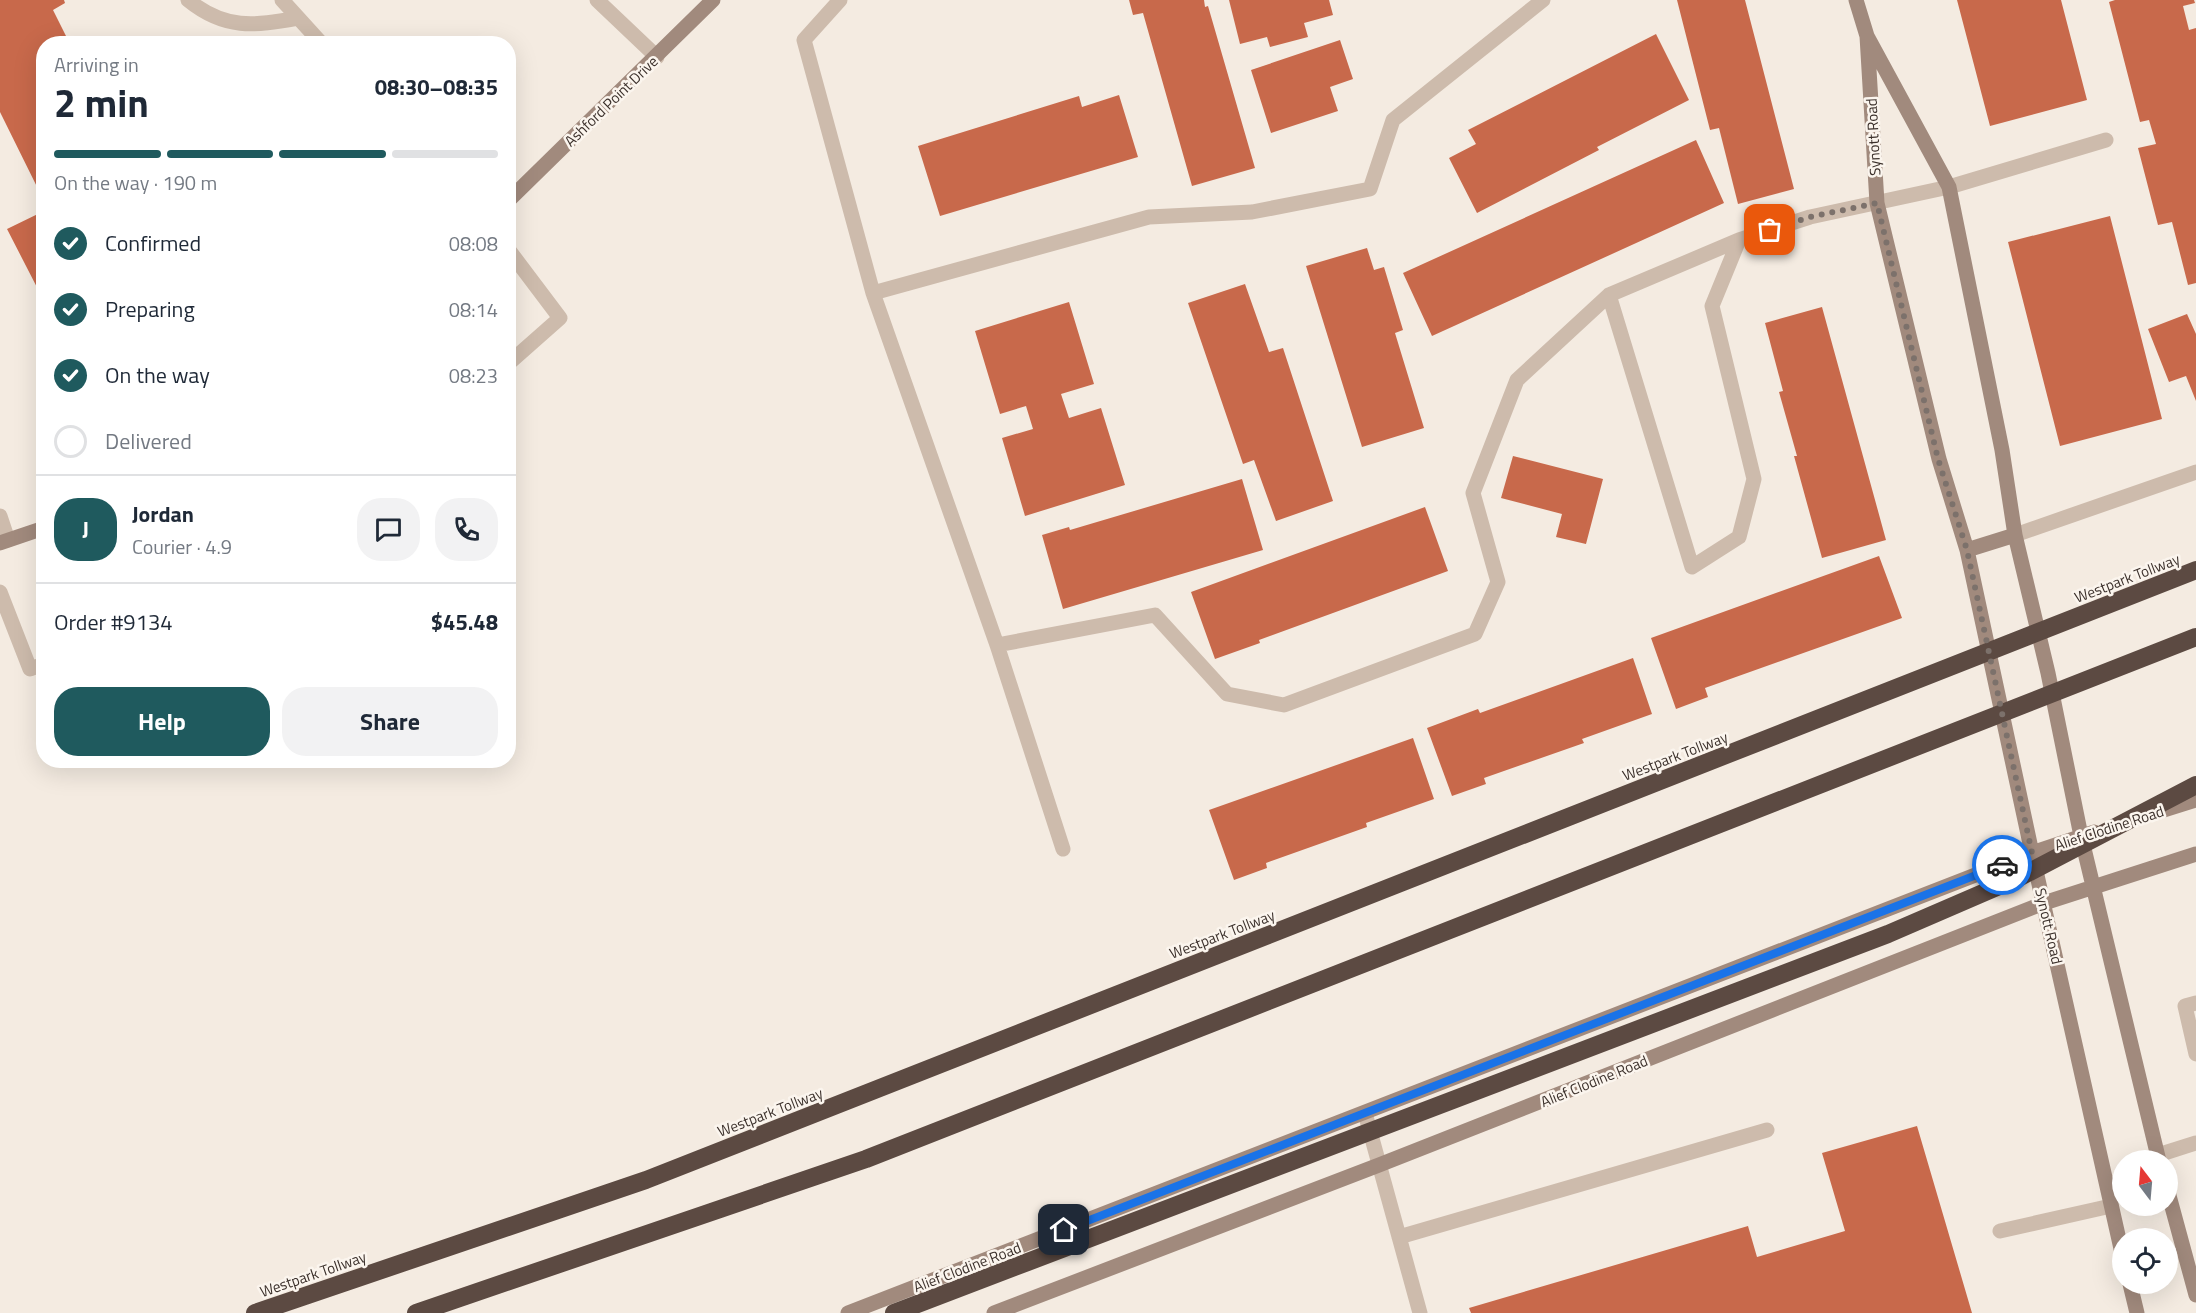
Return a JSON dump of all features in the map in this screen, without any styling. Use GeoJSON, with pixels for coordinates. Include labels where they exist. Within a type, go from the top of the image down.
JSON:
{"type":"FeatureCollection","features":[{"type":"Feature","properties":{"kind":"highway","name":"Westpark Tollway"},"geometry":{"type":"LineString","coordinates":[[255,1313],[646,1180],[2196,570]]}},
{"type":"Feature","properties":{"kind":"highway"},"geometry":{"type":"LineString","coordinates":[[416,1313],[866,1159],[2188,640]]}},
{"type":"Feature","properties":{"kind":"highway"},"geometry":{"type":"LineString","coordinates":[[894,1313],[1888,934],[2020,877],[2196,784]]}},
{"type":"Feature","properties":{"kind":"street","name":"Ashford Point Drive"},"geometry":{"type":"LineString","coordinates":[[516,193],[713,0]]}},
{"type":"Feature","properties":{"kind":"street","name":"Synott Road"},"geometry":{"type":"LineString","coordinates":[[1856,0],[1867,36],[1949,187],[2002,450],[2014,535],[2048,673],[2081,836],[2156,1150]]}},
{"type":"Feature","properties":{"kind":"street","name":"Synott Road"},"geometry":{"type":"LineString","coordinates":[[1867,36],[1877,203],[1938,459],[1967,550],[2116,1228]]}},
{"type":"Feature","properties":{"kind":"street"},"geometry":{"type":"LineString","coordinates":[[4,542],[36,531]]}},
{"type":"Feature","properties":{"kind":"street"},"geometry":{"type":"LineString","coordinates":[[1967,550],[2014,535]]}},
{"type":"Feature","properties":{"kind":"street","name":"Alief Clodine Road"},"geometry":{"type":"LineString","coordinates":[[848,1313],[2032,853],[2196,800]]}},
{"type":"Feature","properties":{"kind":"street","name":"Alief Clodine Road"},"geometry":{"type":"LineString","coordinates":[[994,1313],[1380,1165],[2044,903],[2196,854]]}},
{"type":"Feature","properties":{"kind":"street"},"geometry":{"type":"LineString","coordinates":[[2175,1216],[2196,1295]]}},
{"type":"Feature","properties":{"kind":"street"},"geometry":{"type":"LineString","coordinates":[[2132,1294],[2137,1313]]}},
{"type":"Feature","properties":{"kind":"lane"},"geometry":{"type":"LineString","coordinates":[[188,0],[196,7],[236,24],[263,25],[298,18]]}},
{"type":"Feature","properties":{"kind":"lane"},"geometry":{"type":"LineString","coordinates":[[282,0],[315,36]]}},
{"type":"Feature","properties":{"kind":"lane"},"geometry":{"type":"LineString","coordinates":[[597,0],[657,57]]}},
{"type":"Feature","properties":{"kind":"lane"},"geometry":{"type":"LineString","coordinates":[[840,0],[804,40],[873,293],[997,645],[1063,849]]}},
{"type":"Feature","properties":{"kind":"lane"},"geometry":{"type":"LineString","coordinates":[[873,293],[1149,217],[1252,212],[1370,189],[1393,120],[1543,0]]}},
{"type":"Feature","properties":{"kind":"lane"},"geometry":{"type":"LineString","coordinates":[[997,645],[1155,615],[1227,694],[1284,705],[1475,634],[1498,582],[1473,493],[1513,390],[1517,380],[1609,295],[1738,240],[1810,217],[1949,187],[2106,140]]}},
{"type":"Feature","properties":{"kind":"lane"},"geometry":{"type":"LineString","coordinates":[[1609,295],[1692,567],[1739,537],[1754,479],[1712,306],[1738,240]]}},
{"type":"Feature","properties":{"kind":"lane"},"geometry":{"type":"LineString","coordinates":[[516,260],[560,318],[516,357]]}},
{"type":"Feature","properties":{"kind":"lane"},"geometry":{"type":"LineString","coordinates":[[2014,535],[2196,472]]}},
{"type":"Feature","properties":{"kind":"lane"},"geometry":{"type":"LineString","coordinates":[[0,516],[4,542]]}},
{"type":"Feature","properties":{"kind":"lane"},"geometry":{"type":"LineString","coordinates":[[0,592],[30,669],[36,667]]}},
{"type":"Feature","properties":{"kind":"lane"},"geometry":{"type":"LineString","coordinates":[[2196,1003],[2185,1006],[2196,1054]]}},
{"type":"Feature","properties":{"kind":"lane"},"geometry":{"type":"LineString","coordinates":[[1365,1113],[1399,1237],[1415,1312]]}},
{"type":"Feature","properties":{"kind":"lane"},"geometry":{"type":"LineString","coordinates":[[1399,1237],[1767,1130]]}},
{"type":"Feature","properties":{"kind":"lane"},"geometry":{"type":"LineString","coordinates":[[2178,1150],[2196,1143]]}},
{"type":"Feature","properties":{"kind":"lane"},"geometry":{"type":"LineString","coordinates":[[2000,1231],[2111,1206]]}},
{"type":"Feature","properties":{"kind":"building"},"geometry":{"type":"Polygon","coordinates":[[[0,0],[64,0],[65,3],[53,10],[66,36],[36,36],[36,185],[0,112],[0,0]]]}},
{"type":"Feature","properties":{"kind":"building"},"geometry":{"type":"Polygon","coordinates":[[[1129,0],[1204,0],[1205,7],[1208,6],[1255,168],[1192,186],[1143,13],[1133,15],[1129,0]]]}},
{"type":"Feature","properties":{"kind":"building"},"geometry":{"type":"Polygon","coordinates":[[[1229,0],[1329,0],[1333,15],[1304,23],[1308,37],[1270,47],[1267,37],[1240,44],[1229,0]]]}},
{"type":"Feature","properties":{"kind":"building"},"geometry":{"type":"Polygon","coordinates":[[[1677,0],[1745,0],[1794,189],[1738,204],[1719,128],[1710,130],[1677,0]]]}},
{"type":"Feature","properties":{"kind":"building"},"geometry":{"type":"Polygon","coordinates":[[[1957,0],[2061,0],[2087,100],[1990,126],[1957,0]]]}},
{"type":"Feature","properties":{"kind":"building"},"geometry":{"type":"Polygon","coordinates":[[[2115,0],[2194,0],[2195,3],[2183,6],[2189,30],[2196,28],[2196,283],[2188,285],[2172,222],[2158,225],[2138,148],[2156,144],[2149,120],[2140,122],[2109,2],[2115,0]]]}},
{"type":"Feature","properties":{"kind":"building"},"geometry":{"type":"Polygon","coordinates":[[[1656,34],[1689,100],[1477,213],[1449,158],[1476,144],[1468,130],[1656,34]]]}},
{"type":"Feature","properties":{"kind":"building"},"geometry":{"type":"Polygon","coordinates":[[[1340,40],[1353,79],[1330,87],[1338,111],[1271,133],[1251,70],[1340,40]]]}},
{"type":"Feature","properties":{"kind":"building"},"geometry":{"type":"Polygon","coordinates":[[[1119,95],[1138,157],[940,216],[918,146],[1079,96],[1082,107],[1119,95]]]}},
{"type":"Feature","properties":{"kind":"building"},"geometry":{"type":"Polygon","coordinates":[[[1696,140],[1724,203],[1432,336],[1403,273],[1696,140]]]}},
{"type":"Feature","properties":{"kind":"building"},"geometry":{"type":"Polygon","coordinates":[[[36,215],[36,285],[7,229],[36,215]]]}},
{"type":"Feature","properties":{"kind":"building"},"geometry":{"type":"Polygon","coordinates":[[[2110,216],[2162,419],[2060,446],[2008,242],[2110,216]]]}},
{"type":"Feature","properties":{"kind":"building"},"geometry":{"type":"Polygon","coordinates":[[[1367,248],[1374,270],[1384,267],[1403,330],[1395,333],[1424,428],[1362,447],[1306,266],[1367,248]]]}},
{"type":"Feature","properties":{"kind":"building"},"geometry":{"type":"Polygon","coordinates":[[[1245,284],[1269,352],[1283,348],[1333,501],[1276,521],[1254,460],[1243,464],[1188,303],[1245,284]]]}},
{"type":"Feature","properties":{"kind":"building"},"geometry":{"type":"Polygon","coordinates":[[[1069,302],[1094,384],[1061,394],[1069,418],[1101,408],[1125,485],[1025,516],[1002,438],[1033,429],[1026,406],[1000,414],[975,331],[1069,302]]]}},
{"type":"Feature","properties":{"kind":"building"},"geometry":{"type":"Polygon","coordinates":[[[1822,307],[1886,540],[1822,558],[1794,456],[1797,456],[1779,392],[1783,391],[1765,323],[1822,307]]]}},
{"type":"Feature","properties":{"kind":"building"},"geometry":{"type":"Polygon","coordinates":[[[2187,314],[2196,334],[2196,401],[2186,376],[2169,382],[2148,329],[2187,314]]]}},
{"type":"Feature","properties":{"kind":"building"},"geometry":{"type":"Polygon","coordinates":[[[1513,456],[1603,479],[1586,544],[1556,537],[1562,514],[1501,498],[1513,456]]]}},
{"type":"Feature","properties":{"kind":"building"},"geometry":{"type":"Polygon","coordinates":[[[1242,479],[1263,550],[1063,609],[1042,535],[1069,527],[1070,530],[1242,479]]]}},
{"type":"Feature","properties":{"kind":"building"},"geometry":{"type":"Polygon","coordinates":[[[1425,507],[1448,571],[1259,640],[1260,643],[1215,659],[1191,592],[1425,507]]]}},
{"type":"Feature","properties":{"kind":"building"},"geometry":{"type":"Polygon","coordinates":[[[1879,556],[1902,618],[1705,688],[1708,697],[1676,709],[1651,638],[1879,556]]]}},
{"type":"Feature","properties":{"kind":"building"},"geometry":{"type":"Polygon","coordinates":[[[1633,658],[1652,714],[1582,739],[1584,743],[1484,778],[1486,784],[1452,796],[1427,728],[1478,709],[1480,713],[1633,658]]]}},
{"type":"Feature","properties":{"kind":"building"},"geometry":{"type":"Polygon","coordinates":[[[1413,738],[1434,799],[1366,823],[1367,827],[1266,863],[1267,868],[1234,880],[1209,810],[1413,738]]]}},
{"type":"Feature","properties":{"kind":"building"},"geometry":{"type":"Polygon","coordinates":[[[1917,1126],[1972,1313],[1471,1313],[1469,1308],[1748,1226],[1757,1257],[1845,1231],[1822,1153],[1917,1126]]]}},
{"type":"Feature","properties":{"kind":"way so far"},"geometry":{"type":"LineString","coordinates":[[1770,230],[1810,217],[1877,203],[1938,459],[1967,550],[1999,690],[2032,853],[2002,865]]}},
{"type":"Feature","properties":{"kind":"route"},"geometry":{"type":"LineString","coordinates":[[1064,1230],[2002,865]]}}]}
